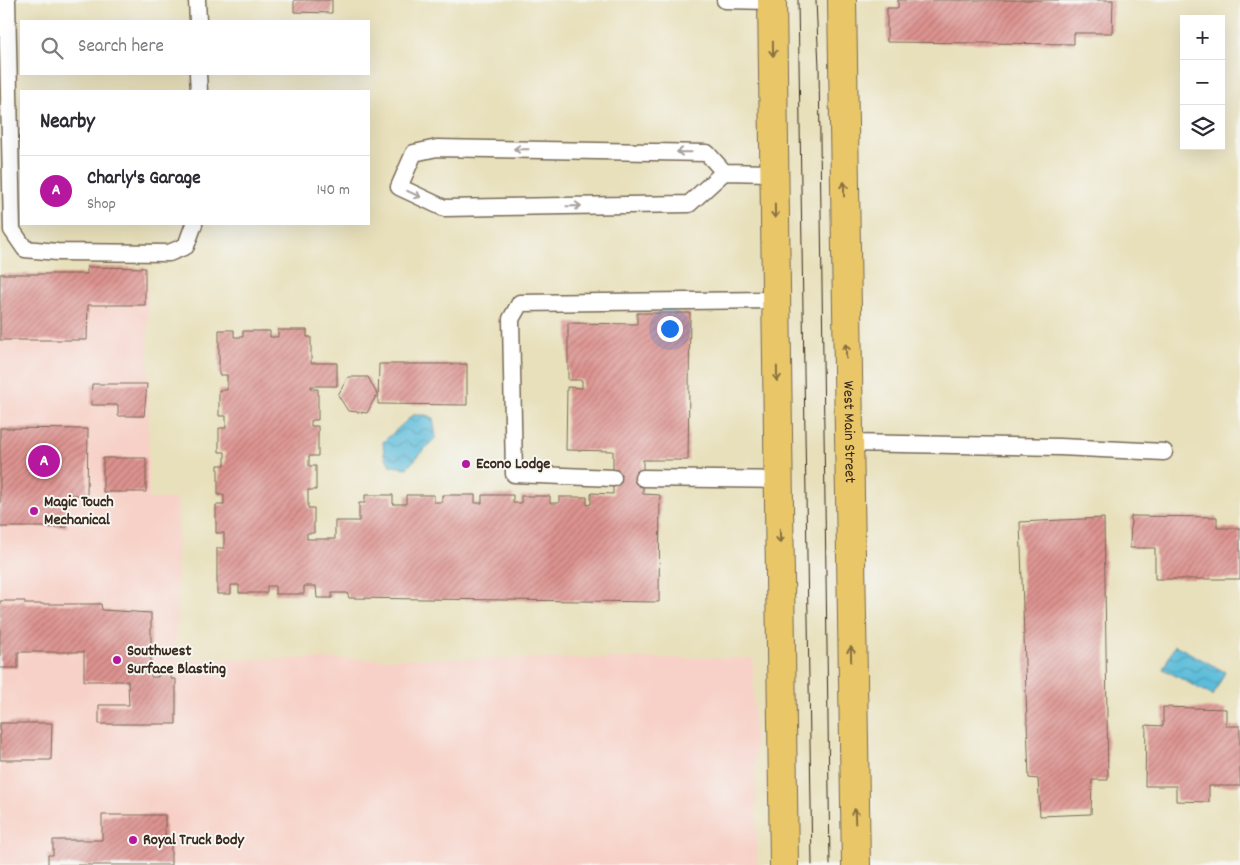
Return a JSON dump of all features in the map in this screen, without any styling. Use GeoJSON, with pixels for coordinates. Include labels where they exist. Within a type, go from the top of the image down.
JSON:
{"type":"FeatureCollection","features":[{"type":"Feature","properties":{"kind":"main road"},"geometry":{"type":"LineString","coordinates":[[772,0],[784,865]]}},
{"type":"Feature","properties":{"kind":"main road","name":"West Main Street"},"geometry":{"type":"LineString","coordinates":[[842,0],[856,865]]}},
{"type":"Feature","properties":{"kind":"lane"},"geometry":{"type":"LineString","coordinates":[[7,0],[12,230],[25,249],[56,252],[169,254],[186,246],[194,225]]}},
{"type":"Feature","properties":{"kind":"lane"},"geometry":{"type":"LineString","coordinates":[[198,0],[198,20]]}},
{"type":"Feature","properties":{"kind":"lane"},"geometry":{"type":"LineString","coordinates":[[725,0],[772,0]]}},
{"type":"Feature","properties":{"kind":"lane"},"geometry":{"type":"LineString","coordinates":[[198,75],[198,90]]}},
{"type":"Feature","properties":{"kind":"lane"},"geometry":{"type":"LineString","coordinates":[[724,172],[707,153],[436,148],[414,153],[398,187],[444,208],[689,204],[724,172],[774,172]]}},
{"type":"Feature","properties":{"kind":"lane"},"geometry":{"type":"LineString","coordinates":[[613,478],[514,474],[512,319],[520,303],[776,300]]}},
{"type":"Feature","properties":{"kind":"lane"},"geometry":{"type":"LineString","coordinates":[[848,443],[1060,447],[1164,452]]}},
{"type":"Feature","properties":{"kind":"lane"},"geometry":{"type":"LineString","coordinates":[[643,478],[780,480]]}},
{"type":"Feature","properties":{"kind":"shaded area"},"geometry":{"type":"Polygon","coordinates":[[[87,267],[148,268],[149,499],[178,499],[176,659],[753,658],[757,865],[0,865],[0,274],[87,274],[87,267]]]}},
{"type":"Feature","properties":{"kind":"water"},"geometry":{"type":"Polygon","coordinates":[[[413,415],[426,415],[433,418],[436,437],[407,468],[391,466],[384,455],[383,442],[413,415]]]}},
{"type":"Feature","properties":{"kind":"water"},"geometry":{"type":"Polygon","coordinates":[[[1175,645],[1225,672],[1213,696],[1163,669],[1175,645]]]}},
{"type":"Feature","properties":{"kind":"building"},"geometry":{"type":"Polygon","coordinates":[[[294,0],[332,0],[332,13],[294,12],[294,0]]]}},
{"type":"Feature","properties":{"kind":"building"},"geometry":{"type":"Polygon","coordinates":[[[898,0],[1113,0],[1112,33],[1074,33],[1074,44],[887,42],[887,8],[898,8],[898,0]]]}},
{"type":"Feature","properties":{"kind":"building"},"geometry":{"type":"Polygon","coordinates":[[[87,267],[145,268],[145,305],[88,305],[87,340],[0,340],[0,274],[87,274],[87,267]]]}},
{"type":"Feature","properties":{"kind":"building"},"geometry":{"type":"Polygon","coordinates":[[[637,313],[690,313],[688,460],[643,460],[643,494],[660,495],[659,602],[349,598],[347,593],[332,593],[332,598],[317,598],[316,586],[304,586],[304,594],[275,594],[275,586],[267,586],[267,593],[239,593],[239,585],[231,585],[231,594],[217,594],[217,548],[224,548],[224,533],[216,533],[216,505],[224,505],[224,495],[218,495],[218,465],[225,465],[225,452],[219,452],[219,428],[226,428],[226,416],[219,416],[219,390],[227,390],[227,375],[219,375],[219,330],[234,330],[234,337],[243,337],[243,331],[270,331],[270,337],[278,337],[278,330],[307,330],[307,337],[311,337],[311,363],[337,363],[337,386],[311,386],[311,389],[318,389],[318,420],[311,420],[311,426],[318,426],[318,456],[309,456],[309,466],[316,466],[316,490],[308,490],[308,508],[314,508],[314,533],[307,533],[307,539],[335,539],[335,521],[359,521],[359,503],[365,503],[365,495],[393,495],[393,504],[406,504],[406,495],[434,495],[434,502],[442,502],[442,495],[475,495],[475,503],[482,503],[482,495],[513,495],[513,503],[521,503],[521,496],[550,496],[550,503],[559,503],[559,497],[587,497],[587,505],[591,504],[591,493],[613,494],[613,451],[566,450],[567,387],[582,388],[582,380],[568,380],[568,323],[637,324],[637,313]]]}},
{"type":"Feature","properties":{"kind":"building"},"geometry":{"type":"Polygon","coordinates":[[[379,364],[467,364],[467,405],[378,404],[379,364]]]}},
{"type":"Feature","properties":{"kind":"building"},"geometry":{"type":"Polygon","coordinates":[[[348,377],[368,377],[377,394],[367,413],[348,411],[338,395],[348,377]]]}},
{"type":"Feature","properties":{"kind":"building"},"geometry":{"type":"Polygon","coordinates":[[[92,384],[147,384],[144,416],[118,416],[118,405],[91,405],[92,384]]]}},
{"type":"Feature","properties":{"kind":"building"},"geometry":{"type":"Polygon","coordinates":[[[0,428],[88,429],[87,495],[67,495],[67,527],[0,527],[0,428]]]}},
{"type":"Feature","properties":{"kind":"building"},"geometry":{"type":"Polygon","coordinates":[[[103,458],[146,458],[146,492],[103,492],[103,458]]]}},
{"type":"Feature","properties":{"kind":"building"},"geometry":{"type":"Polygon","coordinates":[[[1131,516],[1217,517],[1217,528],[1240,528],[1240,579],[1155,579],[1155,548],[1130,548],[1131,516]]]}},
{"type":"Feature","properties":{"kind":"building"},"geometry":{"type":"Polygon","coordinates":[[[1104,518],[1108,780],[1092,780],[1091,814],[1040,816],[1038,779],[1029,778],[1020,522],[1104,518]]]}},
{"type":"Feature","properties":{"kind":"building","name":"Southwest Surface Blasting"},"geometry":{"type":"Polygon","coordinates":[[[0,601],[25,601],[25,604],[101,604],[102,610],[151,613],[151,677],[158,677],[158,669],[171,669],[171,679],[176,679],[176,724],[99,724],[99,705],[129,705],[128,681],[84,681],[84,652],[18,652],[18,668],[0,668],[0,601]]]}},
{"type":"Feature","properties":{"kind":"building"},"geometry":{"type":"Polygon","coordinates":[[[1163,707],[1226,709],[1226,726],[1240,726],[1240,786],[1209,786],[1209,802],[1176,801],[1176,786],[1145,786],[1146,725],[1163,726],[1163,707]]]}},
{"type":"Feature","properties":{"kind":"building"},"geometry":{"type":"Polygon","coordinates":[[[0,723],[52,723],[51,760],[0,760],[0,723]]]}},
{"type":"Feature","properties":{"kind":"building","name":"Royal Truck Body"},"geometry":{"type":"Polygon","coordinates":[[[102,815],[165,815],[165,844],[171,845],[171,865],[48,865],[48,855],[53,855],[53,840],[102,840],[102,815]]]}},
{"type":"Feature","properties":{"kind":"tram line"},"geometry":{"type":"LineString","coordinates":[[798,0],[812,865]]}},
{"type":"Feature","properties":{"kind":"tram line"},"geometry":{"type":"LineString","coordinates":[[816,0],[819,67],[830,865]]}},
{"type":"Feature","properties":{"kind":"place","name":"Charly's Garage"},"geometry":{"type":"Point","coordinates":[44,461]}},
{"type":"Feature","properties":{"kind":"place","name":"Econo Lodge"},"geometry":{"type":"Point","coordinates":[466,464]}},
{"type":"Feature","properties":{"kind":"place","name":"Magic Touch Mechanical"},"geometry":{"type":"Point","coordinates":[34,511]}},
{"type":"Feature","properties":{"kind":"place","name":"Southwest Surface Blasting"},"geometry":{"type":"Point","coordinates":[117,660]}},
{"type":"Feature","properties":{"kind":"place","name":"Royal Truck Body"},"geometry":{"type":"Point","coordinates":[133,840]}}]}
